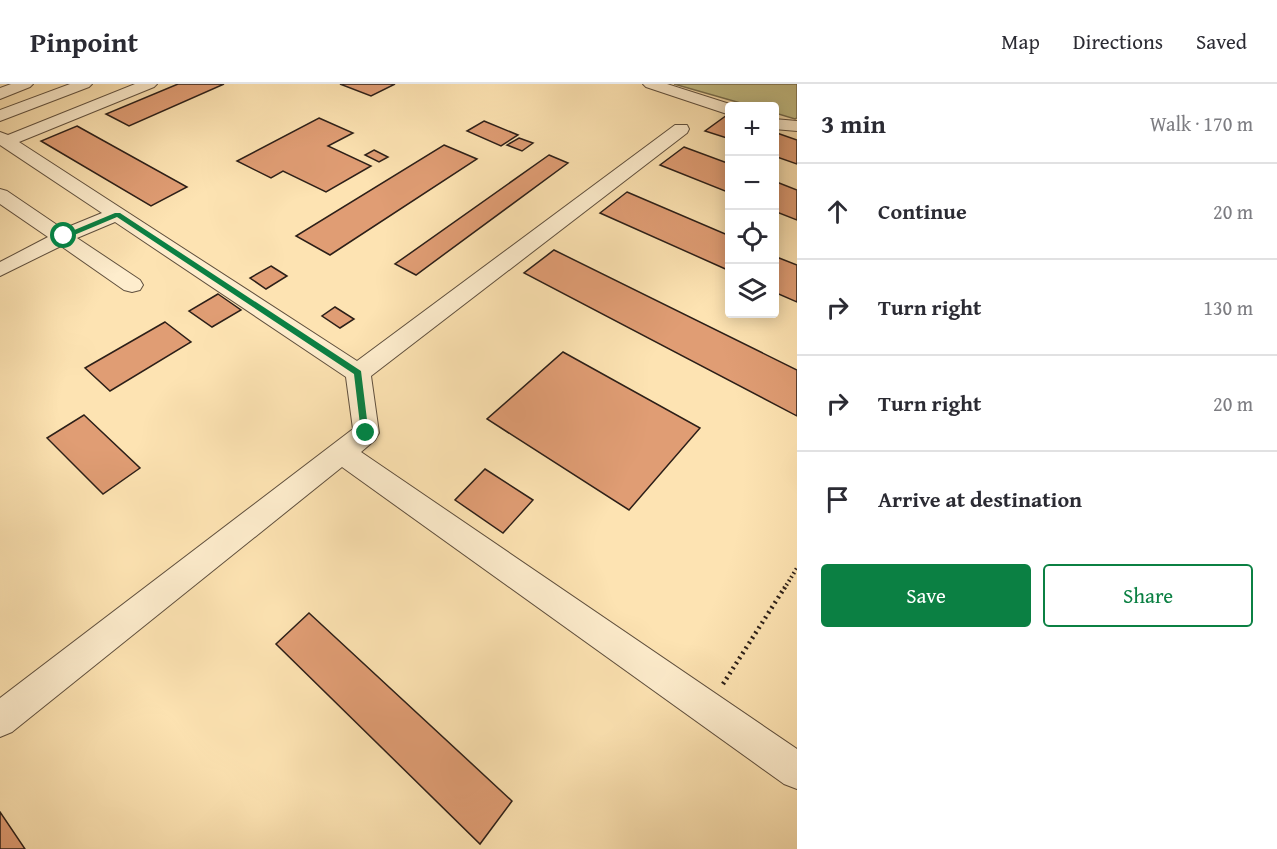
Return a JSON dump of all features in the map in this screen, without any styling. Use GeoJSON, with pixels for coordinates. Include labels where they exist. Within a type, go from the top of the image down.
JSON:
{"type":"FeatureCollection","features":[{"type":"Feature","properties":{"kind":"lane"},"geometry":{"type":"LineString","coordinates":[[0,94],[25,84]]}},
{"type":"Feature","properties":{"kind":"lane"},"geometry":{"type":"LineString","coordinates":[[0,116],[84,84]]}},
{"type":"Feature","properties":{"kind":"lane"},"geometry":{"type":"LineString","coordinates":[[4,139],[149,84]]}},
{"type":"Feature","properties":{"kind":"lane"},"geometry":{"type":"LineString","coordinates":[[651,84],[725,109]]}},
{"type":"Feature","properties":{"kind":"lane"},"geometry":{"type":"LineString","coordinates":[[779,124],[797,126]]}},
{"type":"Feature","properties":{"kind":"lane"},"geometry":{"type":"LineString","coordinates":[[358,373],[681,129]]}},
{"type":"Feature","properties":{"kind":"lane"},"geometry":{"type":"LineString","coordinates":[[0,720],[366,433],[358,373],[4,139]]}},
{"type":"Feature","properties":{"kind":"lane"},"geometry":{"type":"LineString","coordinates":[[0,195],[64,236],[132,285]]}},
{"type":"Feature","properties":{"kind":"lane"},"geometry":{"type":"LineString","coordinates":[[0,270],[64,236],[118,214]]}},
{"type":"Feature","properties":{"kind":"lane"},"geometry":{"type":"LineString","coordinates":[[341,452],[797,771]]}},
{"type":"Feature","properties":{"kind":"path"},"geometry":{"type":"LineString","coordinates":[[708,708],[797,568]]}},
{"type":"Feature","properties":{"kind":"shaded area"},"geometry":{"type":"Polygon","coordinates":[[[674,84],[797,84],[797,118],[795,119],[779,114],[779,102],[737,102],[674,84]]]}},
{"type":"Feature","properties":{"kind":"building"},"geometry":{"type":"Polygon","coordinates":[[[178,84],[224,84],[129,126],[106,114],[178,84]]]}},
{"type":"Feature","properties":{"kind":"building"},"geometry":{"type":"Polygon","coordinates":[[[340,84],[395,84],[371,96],[340,84]]]}},
{"type":"Feature","properties":{"kind":"building"},"geometry":{"type":"Polygon","coordinates":[[[725,116],[725,137],[705,131],[725,116]]]}},
{"type":"Feature","properties":{"kind":"building"},"geometry":{"type":"Polygon","coordinates":[[[319,118],[353,133],[328,146],[371,166],[326,192],[283,171],[271,178],[237,161],[319,118]]]}},
{"type":"Feature","properties":{"kind":"building"},"geometry":{"type":"Polygon","coordinates":[[[484,121],[518,135],[501,146],[467,131],[484,121]]]}},
{"type":"Feature","properties":{"kind":"building"},"geometry":{"type":"Polygon","coordinates":[[[77,126],[187,187],[151,206],[41,141],[77,126]]]}},
{"type":"Feature","properties":{"kind":"building"},"geometry":{"type":"Polygon","coordinates":[[[779,134],[797,140],[797,164],[779,158],[779,134]]]}},
{"type":"Feature","properties":{"kind":"building"},"geometry":{"type":"Polygon","coordinates":[[[519,138],[533,143],[522,151],[507,145],[519,138]]]}},
{"type":"Feature","properties":{"kind":"building"},"geometry":{"type":"Polygon","coordinates":[[[444,145],[477,159],[330,255],[296,236],[444,145]]]}},
{"type":"Feature","properties":{"kind":"building"},"geometry":{"type":"Polygon","coordinates":[[[684,147],[725,162],[725,191],[660,165],[684,147]]]}},
{"type":"Feature","properties":{"kind":"building"},"geometry":{"type":"Polygon","coordinates":[[[374,150],[388,157],[379,162],[365,155],[374,150]]]}},
{"type":"Feature","properties":{"kind":"building"},"geometry":{"type":"Polygon","coordinates":[[[549,155],[568,163],[416,275],[395,264],[549,155]]]}},
{"type":"Feature","properties":{"kind":"building"},"geometry":{"type":"Polygon","coordinates":[[[779,183],[797,190],[797,220],[779,213],[779,183]]]}},
{"type":"Feature","properties":{"kind":"building"},"geometry":{"type":"Polygon","coordinates":[[[627,192],[725,234],[725,269],[600,213],[627,192]]]}},
{"type":"Feature","properties":{"kind":"building"},"geometry":{"type":"Polygon","coordinates":[[[554,250],[797,370],[797,416],[524,273],[554,250]]]}},
{"type":"Feature","properties":{"kind":"building"},"geometry":{"type":"Polygon","coordinates":[[[779,258],[797,265],[797,302],[779,294],[779,258]]]}},
{"type":"Feature","properties":{"kind":"building"},"geometry":{"type":"Polygon","coordinates":[[[271,266],[287,276],[266,289],[250,278],[271,266]]]}},
{"type":"Feature","properties":{"kind":"building"},"geometry":{"type":"Polygon","coordinates":[[[218,294],[241,310],[212,327],[189,311],[218,294]]]}},
{"type":"Feature","properties":{"kind":"building"},"geometry":{"type":"Polygon","coordinates":[[[335,307],[354,319],[340,328],[322,316],[335,307]]]}},
{"type":"Feature","properties":{"kind":"building"},"geometry":{"type":"Polygon","coordinates":[[[165,322],[191,342],[110,391],[85,368],[165,322]]]}},
{"type":"Feature","properties":{"kind":"building"},"geometry":{"type":"Polygon","coordinates":[[[563,352],[700,428],[629,510],[487,419],[563,352]]]}},
{"type":"Feature","properties":{"kind":"building"},"geometry":{"type":"Polygon","coordinates":[[[84,415],[140,468],[103,494],[47,438],[84,415]]]}},
{"type":"Feature","properties":{"kind":"building"},"geometry":{"type":"Polygon","coordinates":[[[485,469],[533,500],[503,533],[455,500],[485,469]]]}},
{"type":"Feature","properties":{"kind":"building"},"geometry":{"type":"Polygon","coordinates":[[[309,613],[512,801],[480,844],[276,644],[309,613]]]}},
{"type":"Feature","properties":{"kind":"building"},"geometry":{"type":"Polygon","coordinates":[[[0,812],[25,849],[0,849],[0,812]]]}},
{"type":"Feature","properties":{"kind":"route"},"geometry":{"type":"LineString","coordinates":[[64,236],[118,214],[358,373],[366,433]]}}]}
